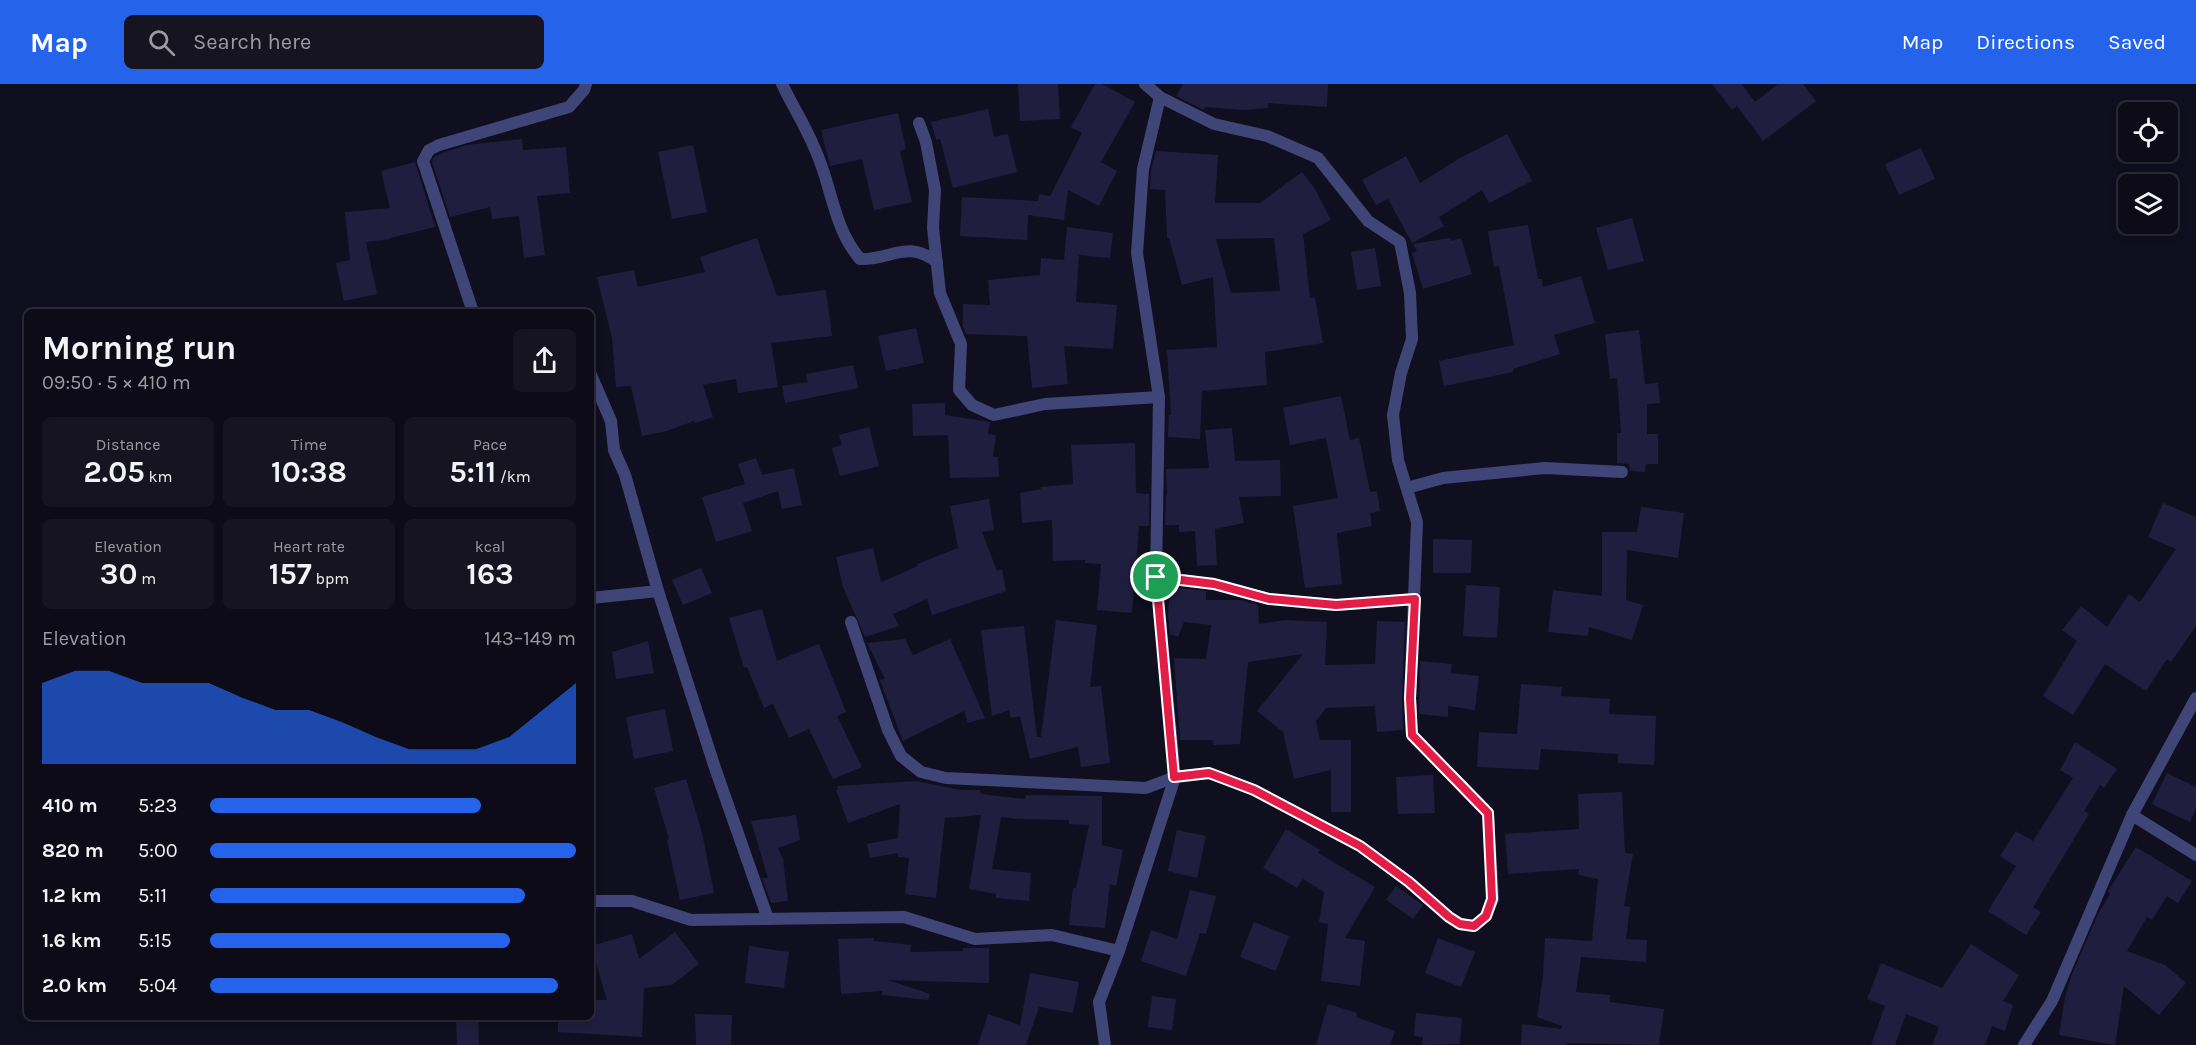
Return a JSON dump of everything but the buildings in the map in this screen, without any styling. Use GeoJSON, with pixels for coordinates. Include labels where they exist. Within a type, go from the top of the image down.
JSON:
{"type":"FeatureCollection","features":[{"type":"Feature","properties":{"kind":"street"},"geometry":{"type":"LineString","coordinates":[[471,309],[423,161],[429,150],[439,145],[569,107],[584,90],[586,84]]}},
{"type":"Feature","properties":{"kind":"street"},"geometry":{"type":"LineString","coordinates":[[782,84],[815,148],[850,248],[860,259],[874,259],[903,250],[925,254],[937,262]]}},
{"type":"Feature","properties":{"kind":"street"},"geometry":{"type":"LineString","coordinates":[[851,622],[888,730],[901,756],[921,772],[946,778],[1146,788],[1174,777],[1209,773],[1254,790],[1360,846],[1460,924],[1474,926],[1486,916],[1492,899],[1488,813],[1412,735],[1410,698],[1417,522],[1398,460],[1393,415],[1401,373],[1412,339],[1410,293],[1400,242],[1368,221],[1318,158],[1267,136],[1214,124],[1160,96],[1145,84]]}},
{"type":"Feature","properties":{"kind":"street"},"geometry":{"type":"LineString","coordinates":[[1106,1045],[1099,1002],[1119,951],[1174,777],[1156,577],[1159,397],[1137,253],[1143,169],[1160,96]]}},
{"type":"Feature","properties":{"kind":"street"},"geometry":{"type":"LineString","coordinates":[[919,123],[926,142],[935,190],[933,228],[940,293],[962,344],[959,390],[972,405],[994,415],[1045,404],[1159,397]]}},
{"type":"Feature","properties":{"kind":"street"},"geometry":{"type":"LineString","coordinates":[[594,382],[611,421],[614,450],[630,490],[658,591],[715,768],[768,919]]}},
{"type":"Feature","properties":{"kind":"street"},"geometry":{"type":"LineString","coordinates":[[1407,488],[1443,478],[1545,468],[1622,472]]}},
{"type":"Feature","properties":{"kind":"street"},"geometry":{"type":"LineString","coordinates":[[1156,577],[1214,584],[1269,599],[1336,605],[1415,599]]}},
{"type":"Feature","properties":{"kind":"street"},"geometry":{"type":"LineString","coordinates":[[594,598],[658,591]]}},
{"type":"Feature","properties":{"kind":"street"},"geometry":{"type":"LineString","coordinates":[[2024,1045],[2052,1001],[2132,815],[2196,699]]}},
{"type":"Feature","properties":{"kind":"street"},"geometry":{"type":"LineString","coordinates":[[2132,815],[2196,855]]}},
{"type":"Feature","properties":{"kind":"street"},"geometry":{"type":"LineString","coordinates":[[594,900],[632,901],[691,920],[904,916],[975,939],[1052,935],[1119,951]]}},
{"type":"Feature","properties":{"kind":"route"},"geometry":{"type":"LineString","coordinates":[[1156,577],[1214,584],[1269,599],[1336,605],[1415,599],[1410,698],[1412,735],[1488,813],[1492,899],[1486,916],[1474,926],[1460,924],[1360,846],[1254,790],[1209,773],[1174,777],[1156,577]]}}]}
